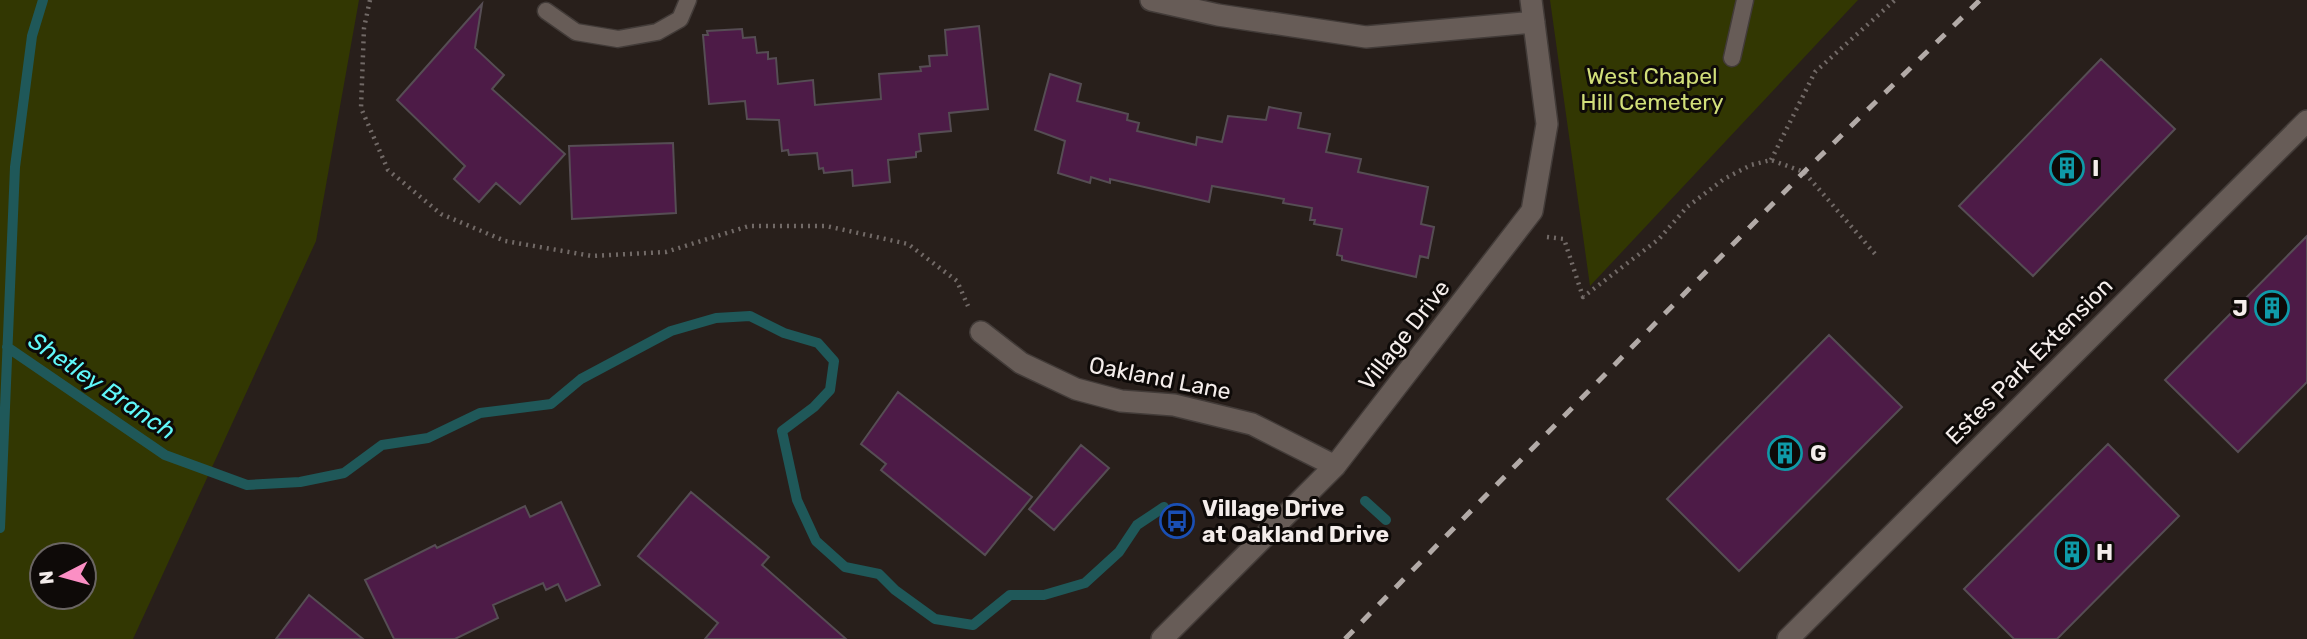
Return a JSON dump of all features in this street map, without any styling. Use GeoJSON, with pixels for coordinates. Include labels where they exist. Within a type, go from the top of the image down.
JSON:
{"type":"FeatureCollection","features":[{"type":"Feature","properties":{"kind":"street"},"geometry":{"type":"LineString","coordinates":[[1151,0],[1218,15],[1366,37],[1534,22]]}},
{"type":"Feature","properties":{"kind":"street","name":"Village Drive"},"geometry":{"type":"LineString","coordinates":[[1162,639],[1335,466],[1532,211],[1546,124],[1531,0]]}},
{"type":"Feature","properties":{"kind":"street","name":"Estes Park Extension"},"geometry":{"type":"LineString","coordinates":[[1788,639],[2307,121]]}},
{"type":"Feature","properties":{"kind":"street","name":"Oakland Lane"},"geometry":{"type":"LineString","coordinates":[[981,332],[1021,363],[1076,388],[1121,401],[1174,405],[1252,424],[1335,466]]}},
{"type":"Feature","properties":{"kind":"lane"},"geometry":{"type":"LineString","coordinates":[[546,11],[576,32],[618,39],[657,32],[680,19],[688,0]]}},
{"type":"Feature","properties":{"kind":"lane"},"geometry":{"type":"LineString","coordinates":[[1732,58],[1745,0]]}},
{"type":"Feature","properties":{"kind":"path"},"geometry":{"type":"LineString","coordinates":[[370,0],[364,28],[362,108],[388,170],[441,214],[505,241],[592,256],[666,252],[749,226],[826,226],[908,244],[957,281],[981,332]]}},
{"type":"Feature","properties":{"kind":"path"},"geometry":{"type":"LineString","coordinates":[[1771,160],[1815,72],[1895,0]]}},
{"type":"Feature","properties":{"kind":"path"},"geometry":{"type":"LineString","coordinates":[[1516,232],[1564,239],[1583,297],[1659,239],[1687,207],[1724,179],[1751,165],[1771,160],[1804,172],[1876,255]]}},
{"type":"Feature","properties":{"kind":"green space"},"geometry":{"type":"Polygon","coordinates":[[[0,0],[359,0],[316,241],[133,639],[0,639],[0,0]]]}},
{"type":"Feature","properties":{"kind":"green space","name":"West Chapel Hill Cemetery"},"geometry":{"type":"Polygon","coordinates":[[[1550,0],[1858,0],[1590,286],[1550,0]]]}},
{"type":"Feature","properties":{"kind":"building"},"geometry":{"type":"Polygon","coordinates":[[[482,4],[475,48],[504,75],[492,89],[565,154],[520,204],[496,183],[479,202],[454,179],[465,166],[397,100],[482,4]]]}},
{"type":"Feature","properties":{"kind":"building"},"geometry":{"type":"Polygon","coordinates":[[[979,26],[988,109],[949,113],[951,131],[919,134],[921,151],[916,152],[916,157],[888,160],[890,182],[853,186],[852,170],[824,173],[823,168],[819,169],[817,153],[789,155],[788,150],[782,151],[779,120],[747,119],[745,101],[709,104],[703,35],[708,35],[707,31],[742,29],[743,38],[755,37],[757,53],[768,52],[768,59],[776,58],[778,84],[813,80],[815,105],[881,99],[879,74],[921,71],[920,67],[930,66],[929,56],[947,55],[945,30],[979,26]]]}},
{"type":"Feature","properties":{"kind":"building","name":"I"},"geometry":{"type":"Polygon","coordinates":[[[2101,59],[2175,129],[2033,276],[1959,206],[2101,59]]]}},
{"type":"Feature","properties":{"kind":"building"},"geometry":{"type":"Polygon","coordinates":[[[1050,74],[1081,84],[1077,101],[1128,114],[1127,120],[1139,123],[1137,131],[1196,145],[1197,137],[1222,142],[1228,116],[1266,120],[1269,107],[1301,113],[1298,128],[1330,134],[1326,152],[1361,159],[1358,172],[1428,187],[1421,224],[1434,227],[1428,258],[1420,256],[1416,277],[1342,260],[1342,256],[1337,255],[1342,229],[1314,224],[1315,220],[1310,220],[1312,208],[1283,203],[1284,199],[1212,186],[1209,202],[1110,179],[1110,183],[1091,177],[1090,183],[1058,173],[1065,141],[1035,130],[1050,74]]]}},
{"type":"Feature","properties":{"kind":"building"},"geometry":{"type":"Polygon","coordinates":[[[673,143],[676,213],[572,219],[569,146],[673,143]]]}},
{"type":"Feature","properties":{"kind":"building","name":"J"},"geometry":{"type":"Polygon","coordinates":[[[2307,236],[2307,382],[2238,452],[2165,380],[2307,236]]]}},
{"type":"Feature","properties":{"kind":"building","name":"G"},"geometry":{"type":"Polygon","coordinates":[[[1829,335],[1902,407],[1739,571],[1667,499],[1829,335]]]}},
{"type":"Feature","properties":{"kind":"building"},"geometry":{"type":"Polygon","coordinates":[[[898,392],[1032,497],[985,555],[881,470],[886,464],[861,444],[898,392]]]}},
{"type":"Feature","properties":{"kind":"building","name":"H"},"geometry":{"type":"Polygon","coordinates":[[[2108,444],[2179,516],[2057,639],[2014,639],[1964,589],[2108,444]]]}},
{"type":"Feature","properties":{"kind":"building"},"geometry":{"type":"Polygon","coordinates":[[[1081,445],[1109,468],[1054,530],[1029,509],[1081,445]]]}},
{"type":"Feature","properties":{"kind":"building"},"geometry":{"type":"Polygon","coordinates":[[[691,492],[769,557],[762,565],[846,639],[705,639],[718,623],[638,556],[691,492]]]}},
{"type":"Feature","properties":{"kind":"building"},"geometry":{"type":"Polygon","coordinates":[[[561,502],[600,585],[566,601],[558,584],[546,590],[543,583],[493,605],[498,618],[455,639],[394,639],[365,580],[435,545],[437,548],[525,506],[530,517],[561,502]]]}},
{"type":"Feature","properties":{"kind":"building"},"geometry":{"type":"Polygon","coordinates":[[[309,595],[363,639],[276,639],[309,595]]]}},
{"type":"Feature","properties":{"kind":"waterway"},"geometry":{"type":"LineString","coordinates":[[0,528],[15,167],[32,36],[43,0]]}},
{"type":"Feature","properties":{"kind":"waterway","name":"Shetley Branch"},"geometry":{"type":"LineString","coordinates":[[7,347],[165,455],[247,485],[300,482],[344,473],[382,445],[428,438],[480,413],[551,404],[581,379],[671,331],[716,318],[750,316],[784,333],[818,343],[834,361],[830,390],[814,407],[782,431],[797,500],[816,541],[845,567],[879,574],[895,590],[935,619],[973,625],[1010,595],[1044,595],[1085,583],[1119,552],[1137,525],[1164,507]]}},
{"type":"Feature","properties":{"kind":"waterway","name":"Shetley Branch"},"geometry":{"type":"LineString","coordinates":[[1365,501],[1386,520]]}},
{"type":"Feature","properties":{"kind":"railway"},"geometry":{"type":"LineString","coordinates":[[1345,639],[1804,172],[1980,0]]}},
{"type":"Feature","properties":{"kind":"place","name":"I"},"geometry":{"type":"Point","coordinates":[2067,168]}},
{"type":"Feature","properties":{"kind":"place","name":"J"},"geometry":{"type":"Point","coordinates":[2272,308]}},
{"type":"Feature","properties":{"kind":"place","name":"G"},"geometry":{"type":"Point","coordinates":[1785,453]}},
{"type":"Feature","properties":{"kind":"place","name":"Village Drive at Oakland Drive"},"geometry":{"type":"Point","coordinates":[1177,521]}},
{"type":"Feature","properties":{"kind":"place","name":"H"},"geometry":{"type":"Point","coordinates":[2072,552]}}]}
